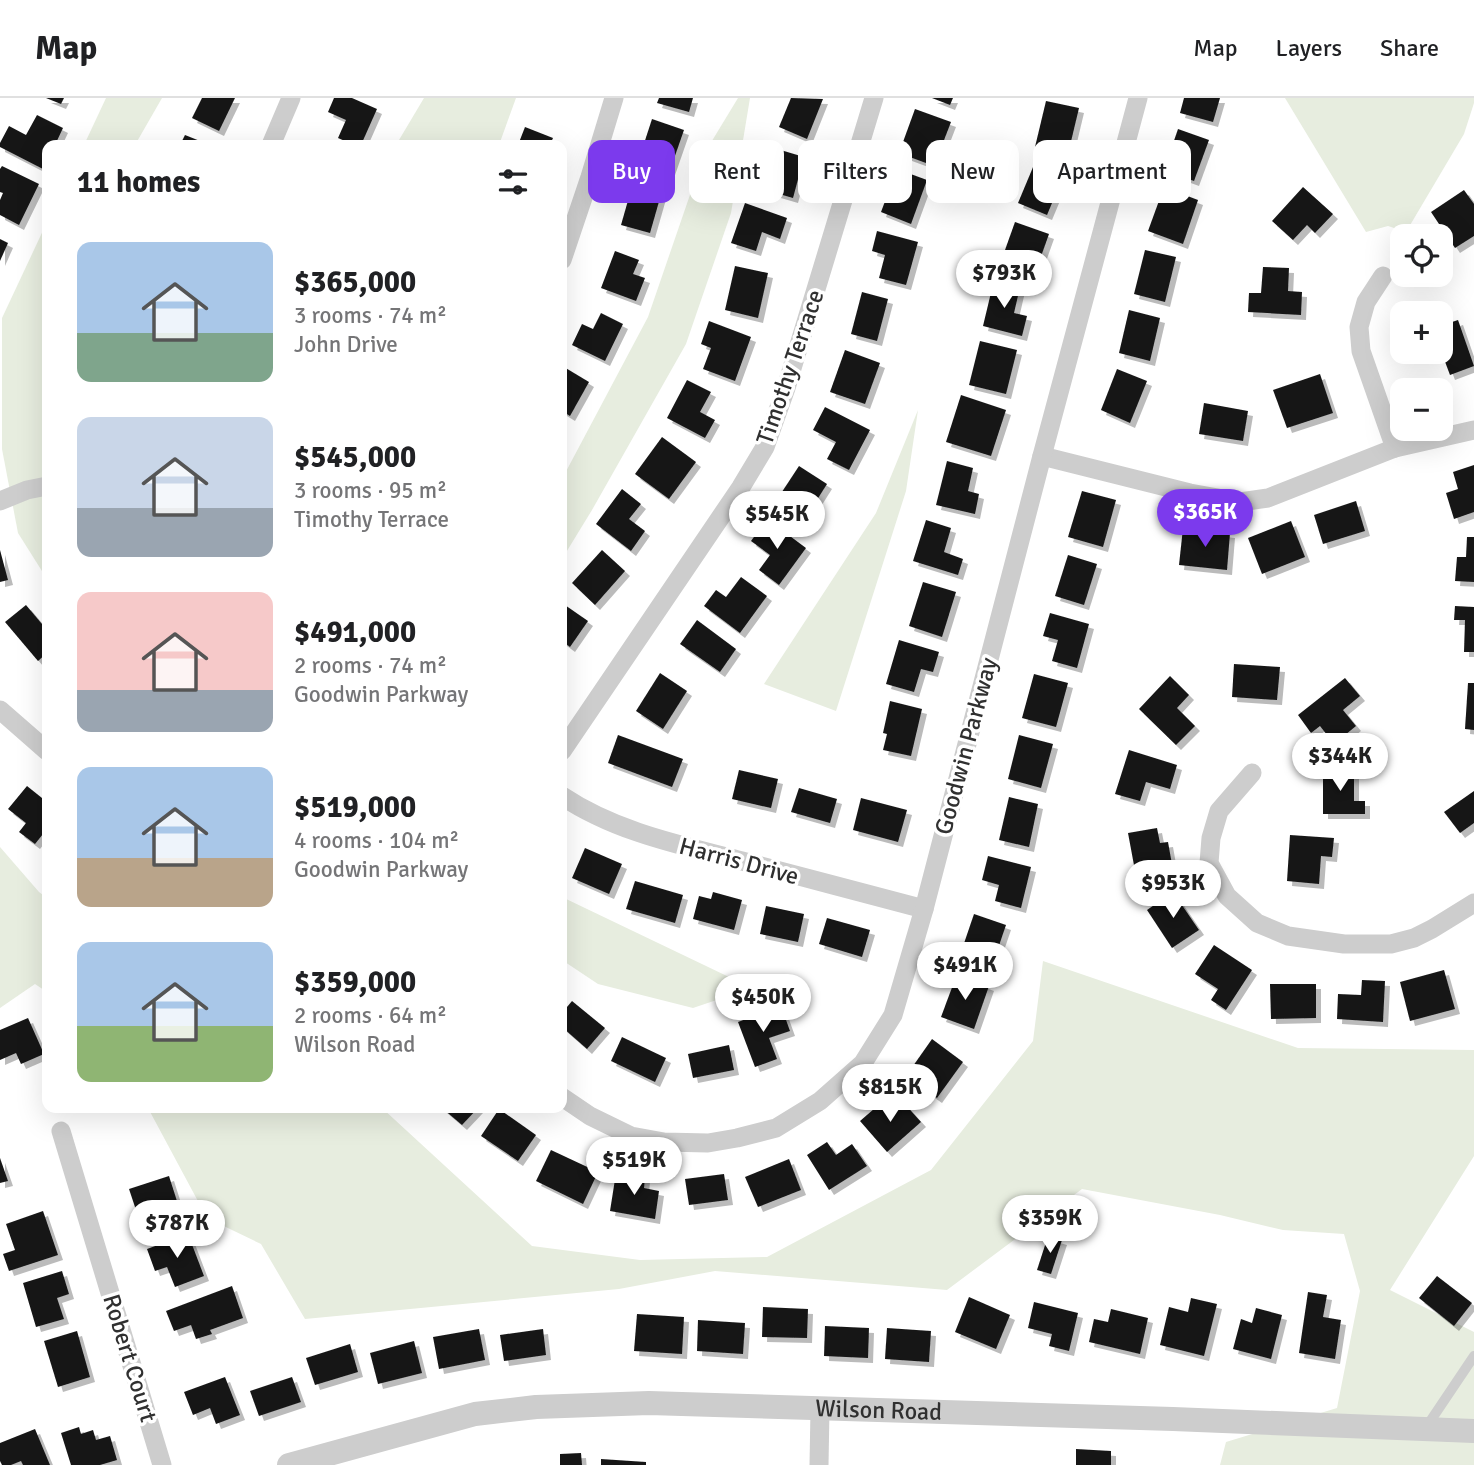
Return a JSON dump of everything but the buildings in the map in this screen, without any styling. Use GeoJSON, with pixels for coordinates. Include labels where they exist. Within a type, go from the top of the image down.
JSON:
{"type":"FeatureCollection","features":[{"type":"Feature","properties":{"kind":"street"},"geometry":{"type":"LineString","coordinates":[[273,140],[291,98]]}},
{"type":"Feature","properties":{"kind":"street"},"geometry":{"type":"LineString","coordinates":[[567,245],[614,98]]}},
{"type":"Feature","properties":{"kind":"street","name":"Timothy Terrace"},"geometry":{"type":"LineString","coordinates":[[567,744],[741,487],[765,447],[786,388],[874,98]]}},
{"type":"Feature","properties":{"kind":"street","name":"Goodwin Parkway"},"geometry":{"type":"LineString","coordinates":[[567,1100],[590,1116],[631,1136],[663,1142],[708,1143],[776,1128],[820,1101],[863,1063],[893,1015],[1138,98]]}},
{"type":"Feature","properties":{"kind":"street"},"geometry":{"type":"LineString","coordinates":[[1383,276],[1366,302],[1359,327],[1361,351],[1395,448]]}},
{"type":"Feature","properties":{"kind":"street"},"geometry":{"type":"LineString","coordinates":[[1042,456],[1190,493],[1240,502],[1268,498],[1395,448],[1474,430]]}},
{"type":"Feature","properties":{"kind":"street"},"geometry":{"type":"LineString","coordinates":[[0,501],[42,486]]}},
{"type":"Feature","properties":{"kind":"street"},"geometry":{"type":"LineString","coordinates":[[0,710],[42,747]]}},
{"type":"Feature","properties":{"kind":"street"},"geometry":{"type":"LineString","coordinates":[[1252,773],[1219,811],[1211,838],[1209,863],[1227,896],[1257,923],[1288,936],[1344,944],[1391,944],[1413,939],[1474,903]]}},
{"type":"Feature","properties":{"kind":"street","name":"Harris Drive"},"geometry":{"type":"LineString","coordinates":[[567,799],[611,823],[667,842],[923,909]]}},
{"type":"Feature","properties":{"kind":"street","name":"Robert Court"},"geometry":{"type":"LineString","coordinates":[[61,1131],[162,1465]]}},
{"type":"Feature","properties":{"kind":"street","name":"Wilson Road"},"geometry":{"type":"LineString","coordinates":[[289,1465],[475,1414],[536,1407],[649,1403],[1474,1431]]}},
{"type":"Feature","properties":{"kind":"street"},"geometry":{"type":"LineString","coordinates":[[820,1409],[820,1465]]}},
{"type":"Feature","properties":{"kind":"lane"},"geometry":{"type":"LineString","coordinates":[[1424,1429],[1474,1356]]}},
{"type":"Feature","properties":{"kind":"shaded area"},"geometry":{"type":"Polygon","coordinates":[[[106,98],[162,98],[138,140],[86,140],[106,98]]]}},
{"type":"Feature","properties":{"kind":"shaded area"},"geometry":{"type":"Polygon","coordinates":[[[424,98],[516,98],[501,140],[399,140],[424,98]]]}},
{"type":"Feature","properties":{"kind":"shaded area"},"geometry":{"type":"Polygon","coordinates":[[[738,98],[750,98],[743,140],[712,140],[738,98]]]}},
{"type":"Feature","properties":{"kind":"shaded area"},"geometry":{"type":"Polygon","coordinates":[[[1285,98],[1474,98],[1464,134],[1411,224],[1390,224],[1390,227],[1366,232],[1285,98]]]}},
{"type":"Feature","properties":{"kind":"shaded area"},"geometry":{"type":"Polygon","coordinates":[[[689,198],[689,203],[733,203],[686,344],[567,551],[567,470],[648,317],[689,198]]]}},
{"type":"Feature","properties":{"kind":"shaded area"},"geometry":{"type":"Polygon","coordinates":[[[42,233],[42,571],[18,533],[2,449],[2,318],[42,233]]]}},
{"type":"Feature","properties":{"kind":"shaded area"},"geometry":{"type":"Polygon","coordinates":[[[918,410],[906,491],[836,711],[764,684],[876,513],[918,410]]]}},
{"type":"Feature","properties":{"kind":"shaded area"},"geometry":{"type":"Polygon","coordinates":[[[0,847],[42,894],[42,989],[35,984],[0,1008],[0,847]]]}},
{"type":"Feature","properties":{"kind":"shaded area"},"geometry":{"type":"Polygon","coordinates":[[[567,899],[752,988],[693,1008],[598,984],[567,963],[567,899]]]}},
{"type":"Feature","properties":{"kind":"shaded area"},"geometry":{"type":"Polygon","coordinates":[[[1043,961],[1298,1048],[1474,1050],[1474,1156],[1390,1290],[1474,1332],[1474,1465],[1220,1465],[1226,1442],[1337,1408],[1360,1291],[1344,1234],[1283,1230],[1220,1215],[1082,1189],[947,1290],[715,1271],[619,1289],[305,1319],[261,1244],[207,1218],[151,1113],[387,1113],[532,1246],[640,1260],[767,1257],[931,1170],[1033,1041],[1043,961]]]}}]}
